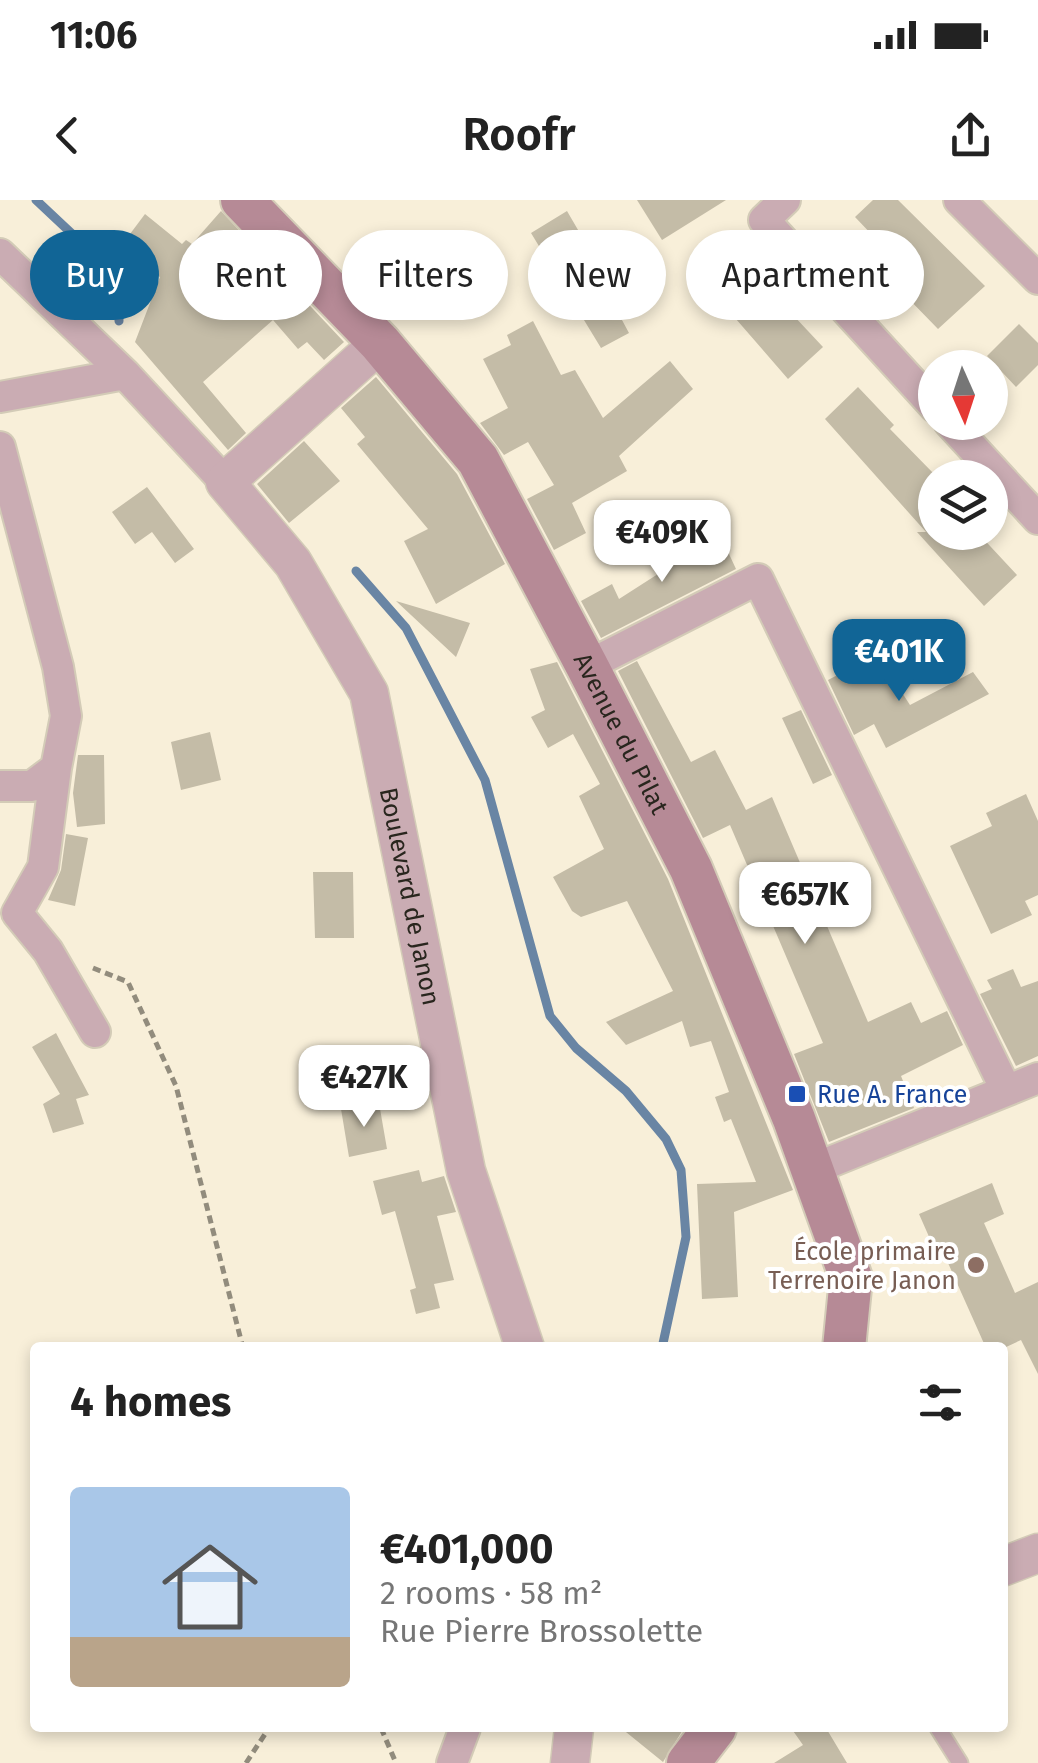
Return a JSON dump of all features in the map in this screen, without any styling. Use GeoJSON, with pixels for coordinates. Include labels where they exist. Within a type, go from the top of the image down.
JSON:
{"type":"FeatureCollection","features":[{"type":"Feature","properties":{"kind":"main road","name":"Avenue du Pilat"},"geometry":{"type":"LineString","coordinates":[[242,200],[380,343],[478,460],[587,666],[691,869],[813,1169],[852,1278],[845,1342]]}},
{"type":"Feature","properties":{"kind":"main road"},"geometry":{"type":"LineString","coordinates":[[688,1763],[712,1732]]}},
{"type":"Feature","properties":{"kind":"street"},"geometry":{"type":"LineString","coordinates":[[785,200],[764,220],[918,388]]}},
{"type":"Feature","properties":{"kind":"street"},"geometry":{"type":"LineString","coordinates":[[959,200],[1038,278]]}},
{"type":"Feature","properties":{"kind":"street"},"geometry":{"type":"LineString","coordinates":[[0,254],[125,374],[226,482],[380,343]]}},
{"type":"Feature","properties":{"kind":"street"},"geometry":{"type":"LineString","coordinates":[[0,397],[125,374]]}},
{"type":"Feature","properties":{"kind":"street"},"geometry":{"type":"LineString","coordinates":[[965,440],[1038,520]]}},
{"type":"Feature","properties":{"kind":"street"},"geometry":{"type":"LineString","coordinates":[[0,447],[58,667],[66,716],[44,867],[17,913],[48,951],[95,1032]]}},
{"type":"Feature","properties":{"kind":"street","name":"Boulevard de Janon"},"geometry":{"type":"LineString","coordinates":[[226,482],[293,563],[368,692],[466,1171],[523,1342]]}},
{"type":"Feature","properties":{"kind":"street"},"geometry":{"type":"LineString","coordinates":[[587,666],[758,579],[1006,1090]]}},
{"type":"Feature","properties":{"kind":"street"},"geometry":{"type":"LineString","coordinates":[[0,786],[32,786],[56,768]]}},
{"type":"Feature","properties":{"kind":"street"},"geometry":{"type":"LineString","coordinates":[[813,1169],[1038,1078]]}},
{"type":"Feature","properties":{"kind":"street"},"geometry":{"type":"LineString","coordinates":[[1008,1565],[1038,1554]]}},
{"type":"Feature","properties":{"kind":"street"},"geometry":{"type":"LineString","coordinates":[[452,1763],[464,1732]]}},
{"type":"Feature","properties":{"kind":"street"},"geometry":{"type":"LineString","coordinates":[[570,1763],[574,1732]]}},
{"type":"Feature","properties":{"kind":"lane"},"geometry":{"type":"LineString","coordinates":[[941,1732],[960,1763]]}},
{"type":"Feature","properties":{"kind":"path"},"geometry":{"type":"LineString","coordinates":[[48,951],[128,982],[176,1086],[241,1342]]}},
{"type":"Feature","properties":{"kind":"path"},"geometry":{"type":"LineString","coordinates":[[246,1763],[266,1732]]}},
{"type":"Feature","properties":{"kind":"path"},"geometry":{"type":"LineString","coordinates":[[383,1732],[396,1763]]}},
{"type":"Feature","properties":{"kind":"building"},"geometry":{"type":"Polygon","coordinates":[[[637,200],[726,200],[666,238],[666,230],[656,230],[637,200]]]}},
{"type":"Feature","properties":{"kind":"building"},"geometry":{"type":"Polygon","coordinates":[[[873,200],[898,200],[985,286],[938,329],[924,315],[924,230],[867,230],[855,217],[873,200]]]}},
{"type":"Feature","properties":{"kind":"building"},"geometry":{"type":"Polygon","coordinates":[[[221,211],[239,230],[204,230],[221,211]]]}},
{"type":"Feature","properties":{"kind":"building"},"geometry":{"type":"Polygon","coordinates":[[[567,211],[578,230],[536,230],[567,211]]]}},
{"type":"Feature","properties":{"kind":"building"},"geometry":{"type":"Polygon","coordinates":[[[145,214],[179,242],[179,320],[273,320],[203,382],[246,433],[228,450],[135,342],[143,320],[159,320],[159,230],[133,230],[145,214]]]}},
{"type":"Feature","properties":{"kind":"building"},"geometry":{"type":"Polygon","coordinates":[[[322,319],[344,342],[324,360],[307,342],[298,349],[273,320],[322,319]]]}},
{"type":"Feature","properties":{"kind":"building"},"geometry":{"type":"Polygon","coordinates":[[[584,320],[622,320],[629,333],[601,348],[584,320]]]}},
{"type":"Feature","properties":{"kind":"building"},"geometry":{"type":"Polygon","coordinates":[[[737,320],[798,320],[823,347],[788,379],[737,320]]]}},
{"type":"Feature","properties":{"kind":"building"},"geometry":{"type":"Polygon","coordinates":[[[533,321],[561,375],[575,370],[603,418],[670,361],[693,389],[619,456],[627,471],[572,503],[586,533],[554,550],[527,499],[554,485],[528,442],[504,455],[480,423],[508,408],[483,359],[511,345],[507,335],[533,321]]]}},
{"type":"Feature","properties":{"kind":"building"},"geometry":{"type":"Polygon","coordinates":[[[1019,324],[1038,343],[1038,365],[1016,387],[1008,378],[1008,350],[993,350],[1019,324]]]}},
{"type":"Feature","properties":{"kind":"building"},"geometry":{"type":"Polygon","coordinates":[[[376,377],[457,474],[505,564],[436,604],[404,541],[428,529],[357,444],[365,437],[341,408],[376,377]]]}},
{"type":"Feature","properties":{"kind":"building"},"geometry":{"type":"Polygon","coordinates":[[[858,387],[894,425],[890,429],[920,460],[918,523],[825,419],[858,387]]]}},
{"type":"Feature","properties":{"kind":"building"},"geometry":{"type":"Polygon","coordinates":[[[304,441],[340,481],[289,523],[257,484],[304,441]]]}},
{"type":"Feature","properties":{"kind":"building"},"geometry":{"type":"Polygon","coordinates":[[[147,487],[194,549],[175,563],[152,532],[135,544],[112,512],[147,487]]]}},
{"type":"Feature","properties":{"kind":"building"},"geometry":{"type":"Polygon","coordinates":[[[716,526],[736,569],[601,638],[581,601],[612,584],[619,599],[686,556],[681,544],[716,526]]]}},
{"type":"Feature","properties":{"kind":"building"},"geometry":{"type":"Polygon","coordinates":[[[933,550],[994,550],[1017,575],[984,606],[933,550]]]}},
{"type":"Feature","properties":{"kind":"building"},"geometry":{"type":"Polygon","coordinates":[[[396,601],[470,623],[456,657],[396,601]]]}},
{"type":"Feature","properties":{"kind":"building"},"geometry":{"type":"Polygon","coordinates":[[[637,661],[691,762],[715,750],[746,810],[772,797],[868,1022],[911,1002],[921,1023],[947,1011],[963,1045],[901,1076],[914,1108],[829,1142],[794,1054],[823,1043],[730,825],[703,838],[618,671],[637,661]]]}},
{"type":"Feature","properties":{"kind":"building"},"geometry":{"type":"Polygon","coordinates":[[[557,662],[668,879],[793,1190],[734,1212],[738,1297],[702,1299],[697,1184],[756,1182],[731,1119],[724,1122],[715,1097],[729,1092],[711,1041],[690,1047],[682,1021],[626,1045],[606,1022],[673,991],[627,901],[581,917],[572,911],[553,877],[604,849],[579,796],[600,784],[573,734],[548,748],[531,717],[545,710],[530,669],[557,662]]]}},
{"type":"Feature","properties":{"kind":"building"},"geometry":{"type":"Polygon","coordinates":[[[851,668],[859,682],[886,668],[910,705],[973,672],[989,694],[886,748],[874,724],[854,735],[828,680],[851,668]]]}},
{"type":"Feature","properties":{"kind":"building"},"geometry":{"type":"Polygon","coordinates":[[[801,710],[832,775],[813,784],[782,718],[801,710]]]}},
{"type":"Feature","properties":{"kind":"building"},"geometry":{"type":"Polygon","coordinates":[[[210,732],[221,780],[181,790],[171,742],[210,732]]]}},
{"type":"Feature","properties":{"kind":"building"},"geometry":{"type":"Polygon","coordinates":[[[78,755],[104,755],[105,824],[77,827],[73,793],[78,755]]]}},
{"type":"Feature","properties":{"kind":"building"},"geometry":{"type":"Polygon","coordinates":[[[1026,794],[1038,821],[1038,895],[1025,901],[1032,915],[991,934],[950,846],[992,826],[986,813],[1026,794]]]}},
{"type":"Feature","properties":{"kind":"building"},"geometry":{"type":"Polygon","coordinates":[[[66,834],[88,838],[75,906],[48,900],[61,870],[66,834]]]}},
{"type":"Feature","properties":{"kind":"building"},"geometry":{"type":"Polygon","coordinates":[[[313,872],[353,872],[354,938],[315,938],[313,872]]]}},
{"type":"Feature","properties":{"kind":"building"},"geometry":{"type":"Polygon","coordinates":[[[1013,969],[1021,987],[1038,981],[1038,1056],[1016,1066],[980,994],[992,989],[987,980],[1013,969]]]}},
{"type":"Feature","properties":{"kind":"building"},"geometry":{"type":"Polygon","coordinates":[[[56,1033],[89,1095],[76,1099],[84,1124],[53,1133],[43,1104],[60,1094],[32,1047],[56,1033]]]}},
{"type":"Feature","properties":{"kind":"building"},"geometry":{"type":"Polygon","coordinates":[[[379,1103],[387,1149],[349,1157],[341,1109],[379,1103]]]}},
{"type":"Feature","properties":{"kind":"building"},"geometry":{"type":"Polygon","coordinates":[[[419,1170],[422,1182],[444,1176],[456,1212],[437,1216],[454,1280],[434,1284],[440,1308],[416,1314],[410,1290],[416,1288],[395,1211],[382,1215],[373,1181],[419,1170]]]}},
{"type":"Feature","properties":{"kind":"building","name":"École primaire Terrenoire Janon"},"geometry":{"type":"Polygon","coordinates":[[[992,1183],[1004,1214],[984,1223],[1015,1293],[1038,1282],[1038,1374],[1021,1340],[1008,1346],[1008,1342],[983,1342],[940,1245],[934,1248],[919,1214],[992,1183]]]}},
{"type":"Feature","properties":{"kind":"building"},"geometry":{"type":"Polygon","coordinates":[[[626,1732],[682,1732],[663,1762],[626,1732]]]}},
{"type":"Feature","properties":{"kind":"building"},"geometry":{"type":"Polygon","coordinates":[[[794,1732],[828,1732],[847,1763],[774,1763],[803,1745],[794,1732]]]}},
{"type":"Feature","properties":{"kind":"waterway"},"geometry":{"type":"LineString","coordinates":[[36,200],[118,277],[119,321]]}},
{"type":"Feature","properties":{"kind":"waterway"},"geometry":{"type":"LineString","coordinates":[[356,571],[406,628],[485,780],[550,1016],[576,1048],[626,1091],[666,1139],[681,1170],[686,1237],[663,1342]]}},
{"type":"Feature","properties":{"kind":"place","name":"Rue A. France"},"geometry":{"type":"Point","coordinates":[797,1094]}},
{"type":"Feature","properties":{"kind":"place","name":"École primaire Terrenoire Janon"},"geometry":{"type":"Point","coordinates":[976,1265]}}]}
